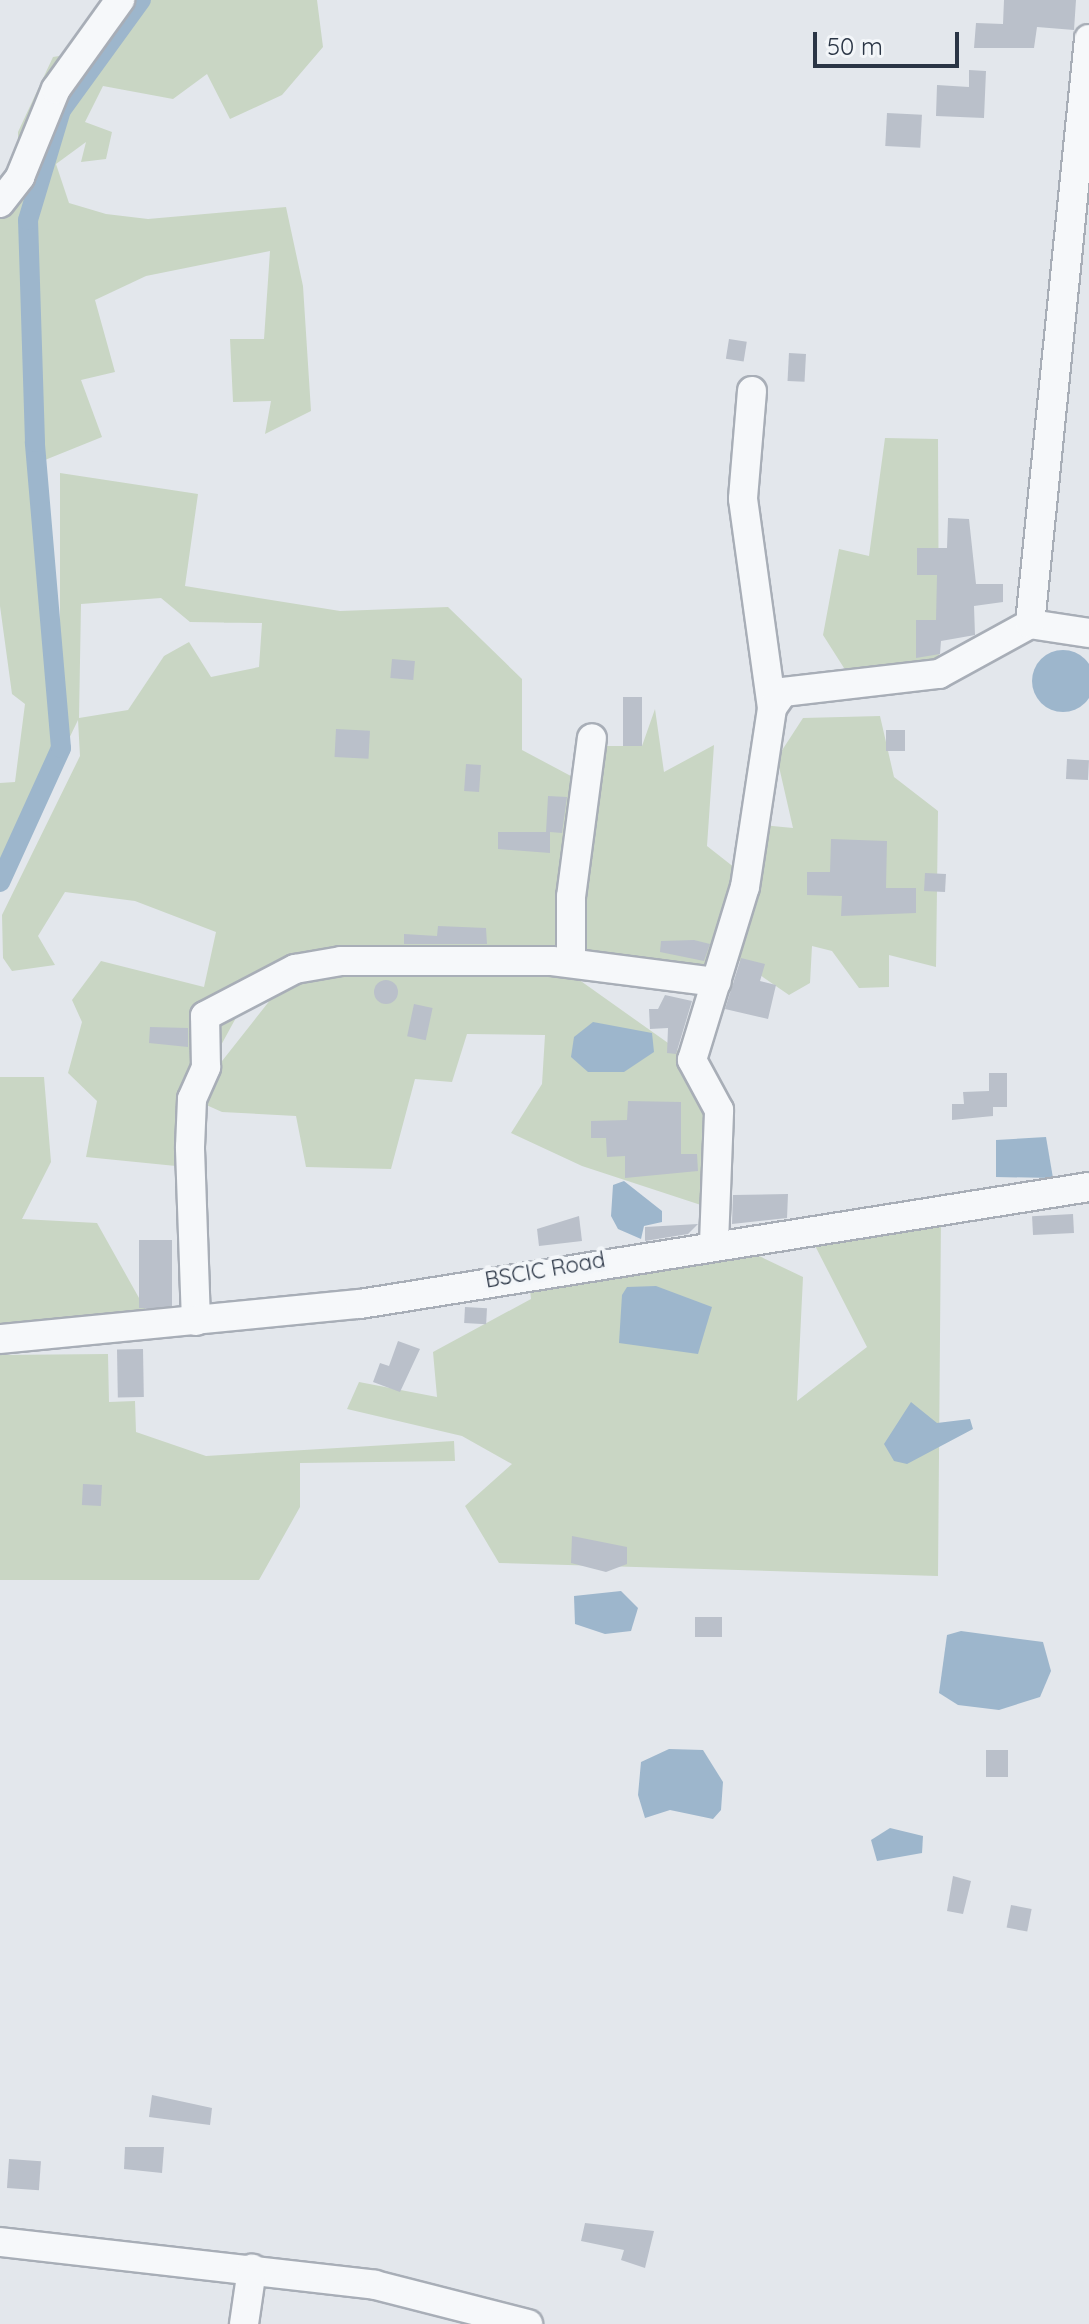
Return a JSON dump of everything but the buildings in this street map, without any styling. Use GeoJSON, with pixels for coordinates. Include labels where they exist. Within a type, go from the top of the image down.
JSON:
{"type":"FeatureCollection","features":[{"type":"Feature","properties":{"kind":"street"},"geometry":{"type":"LineString","coordinates":[[0,203],[20,177],[56,89],[120,0]]}},
{"type":"Feature","properties":{"kind":"street"},"geometry":{"type":"LineString","coordinates":[[1030,624],[1089,39]]}},
{"type":"Feature","properties":{"kind":"street"},"geometry":{"type":"LineString","coordinates":[[714,1243],[719,1110],[692,1060],[745,887],[772,708],[743,499],[752,391]]}},
{"type":"Feature","properties":{"kind":"street"},"geometry":{"type":"LineString","coordinates":[[772,708],[783,692],[939,674],[1030,624],[1089,633]]}},
{"type":"Feature","properties":{"kind":"street"},"geometry":{"type":"LineString","coordinates":[[571,962],[571,897],[592,738]]}},
{"type":"Feature","properties":{"kind":"street"},"geometry":{"type":"LineString","coordinates":[[196,1321],[190,1147],[192,1099],[206,1067],[205,1016],[295,969],[341,961],[571,962],[717,982]]}},
{"type":"Feature","properties":{"kind":"street","name":"BSCIC Road"},"geometry":{"type":"LineString","coordinates":[[0,1339],[360,1304],[714,1243],[1089,1187]]}},
{"type":"Feature","properties":{"kind":"street"},"geometry":{"type":"LineString","coordinates":[[0,2242],[375,2285],[528,2324]]}},
{"type":"Feature","properties":{"kind":"street"},"geometry":{"type":"LineString","coordinates":[[244,2324],[252,2269]]}},
{"type":"Feature","properties":{"kind":"green space"},"geometry":{"type":"Polygon","coordinates":[[[104,0],[317,0],[323,47],[282,95],[230,119],[207,74],[173,99],[103,86],[85,122],[112,132],[106,159],[81,162],[86,142],[56,164],[69,203],[106,214],[148,219],[286,207],[303,286],[311,411],[265,434],[271,401],[233,402],[230,339],[264,339],[270,251],[146,276],[95,300],[115,372],[81,380],[102,437],[40,462],[60,731],[60,473],[198,494],[185,586],[340,611],[448,607],[522,679],[522,750],[584,783],[601,746],[642,746],[655,709],[664,772],[714,745],[707,846],[735,868],[751,824],[793,828],[777,758],[803,718],[880,716],[894,777],[938,811],[936,967],[889,955],[889,987],[859,988],[832,951],[812,946],[810,983],[789,995],[728,953],[717,982],[554,962],[692,1060],[719,1110],[707,1207],[582,1166],[511,1133],[542,1084],[545,1035],[467,1034],[452,1082],[415,1079],[391,1169],[306,1167],[296,1116],[222,1112],[193,1099],[186,1167],[86,1157],[97,1101],[68,1073],[82,1022],[72,1000],[101,961],[204,987],[216,932],[135,901],[65,892],[38,936],[55,965],[12,971],[3,958],[2,915],[80,756],[78,720],[0,882],[0,783],[15,782],[25,704],[12,694],[0,606],[0,182],[18,179],[18,132],[53,57],[78,53],[104,0]],[[161,598],[81,604],[79,718],[128,710],[164,656],[189,642],[211,677],[259,667],[262,623],[190,622],[161,598]],[[293,971],[250,992],[196,1094],[293,971]]]}},
{"type":"Feature","properties":{"kind":"green space"},"geometry":{"type":"Polygon","coordinates":[[[885,438],[938,439],[939,674],[871,682],[844,668],[823,635],[839,549],[869,556],[885,438]]]}},
{"type":"Feature","properties":{"kind":"green space"},"geometry":{"type":"Polygon","coordinates":[[[0,1077],[44,1077],[51,1162],[22,1219],[97,1223],[148,1314],[0,1334],[0,1077]]]}},
{"type":"Feature","properties":{"kind":"green space"},"geometry":{"type":"Polygon","coordinates":[[[941,1218],[938,1576],[499,1563],[465,1506],[512,1464],[462,1436],[347,1409],[359,1382],[437,1397],[433,1352],[531,1299],[529,1281],[755,1242],[757,1255],[803,1277],[797,1401],[867,1347],[809,1234],[941,1218]]]}},
{"type":"Feature","properties":{"kind":"green space"},"geometry":{"type":"Polygon","coordinates":[[[108,1354],[109,1402],[135,1401],[136,1432],[206,1456],[454,1441],[455,1461],[300,1463],[300,1507],[259,1580],[0,1580],[0,1355],[108,1354]]]}},
{"type":"Feature","properties":{"kind":"water"},"geometry":{"type":"Polygon","coordinates":[[[1063,650],[1085,659],[1094,681],[1085,703],[1063,712],[1041,703],[1032,681],[1041,659],[1063,650]]]}},
{"type":"Feature","properties":{"kind":"water"},"geometry":{"type":"Polygon","coordinates":[[[593,1022],[652,1033],[654,1052],[624,1072],[588,1072],[571,1057],[574,1037],[593,1022]]]}},
{"type":"Feature","properties":{"kind":"water"},"geometry":{"type":"Polygon","coordinates":[[[1046,1137],[1053,1178],[996,1177],[996,1140],[1046,1137]]]}},
{"type":"Feature","properties":{"kind":"water"},"geometry":{"type":"Polygon","coordinates":[[[624,1181],[662,1211],[662,1222],[644,1226],[641,1239],[618,1229],[611,1216],[613,1185],[624,1181]]]}},
{"type":"Feature","properties":{"kind":"water"},"geometry":{"type":"Polygon","coordinates":[[[656,1286],[712,1307],[698,1354],[619,1343],[622,1295],[627,1287],[656,1286]]]}},
{"type":"Feature","properties":{"kind":"water"},"geometry":{"type":"Polygon","coordinates":[[[911,1402],[937,1423],[970,1419],[973,1429],[907,1464],[894,1461],[884,1444],[911,1402]]]}},
{"type":"Feature","properties":{"kind":"water"},"geometry":{"type":"Polygon","coordinates":[[[621,1591],[638,1608],[631,1631],[605,1634],[575,1624],[574,1596],[621,1591]]]}},
{"type":"Feature","properties":{"kind":"water"},"geometry":{"type":"Polygon","coordinates":[[[961,1631],[1043,1642],[1051,1671],[1040,1697],[999,1710],[958,1705],[939,1693],[947,1635],[961,1631]]]}},
{"type":"Feature","properties":{"kind":"water"},"geometry":{"type":"Polygon","coordinates":[[[669,1749],[703,1750],[723,1782],[721,1810],[713,1819],[670,1810],[645,1818],[638,1795],[641,1762],[669,1749]]]}},
{"type":"Feature","properties":{"kind":"water"},"geometry":{"type":"Polygon","coordinates":[[[890,1828],[923,1836],[922,1853],[877,1861],[871,1840],[890,1828]]]}},
{"type":"Feature","properties":{"kind":"waterway"},"geometry":{"type":"LineString","coordinates":[[0,882],[61,748],[35,442],[28,220],[61,110],[141,0]]}}]}
